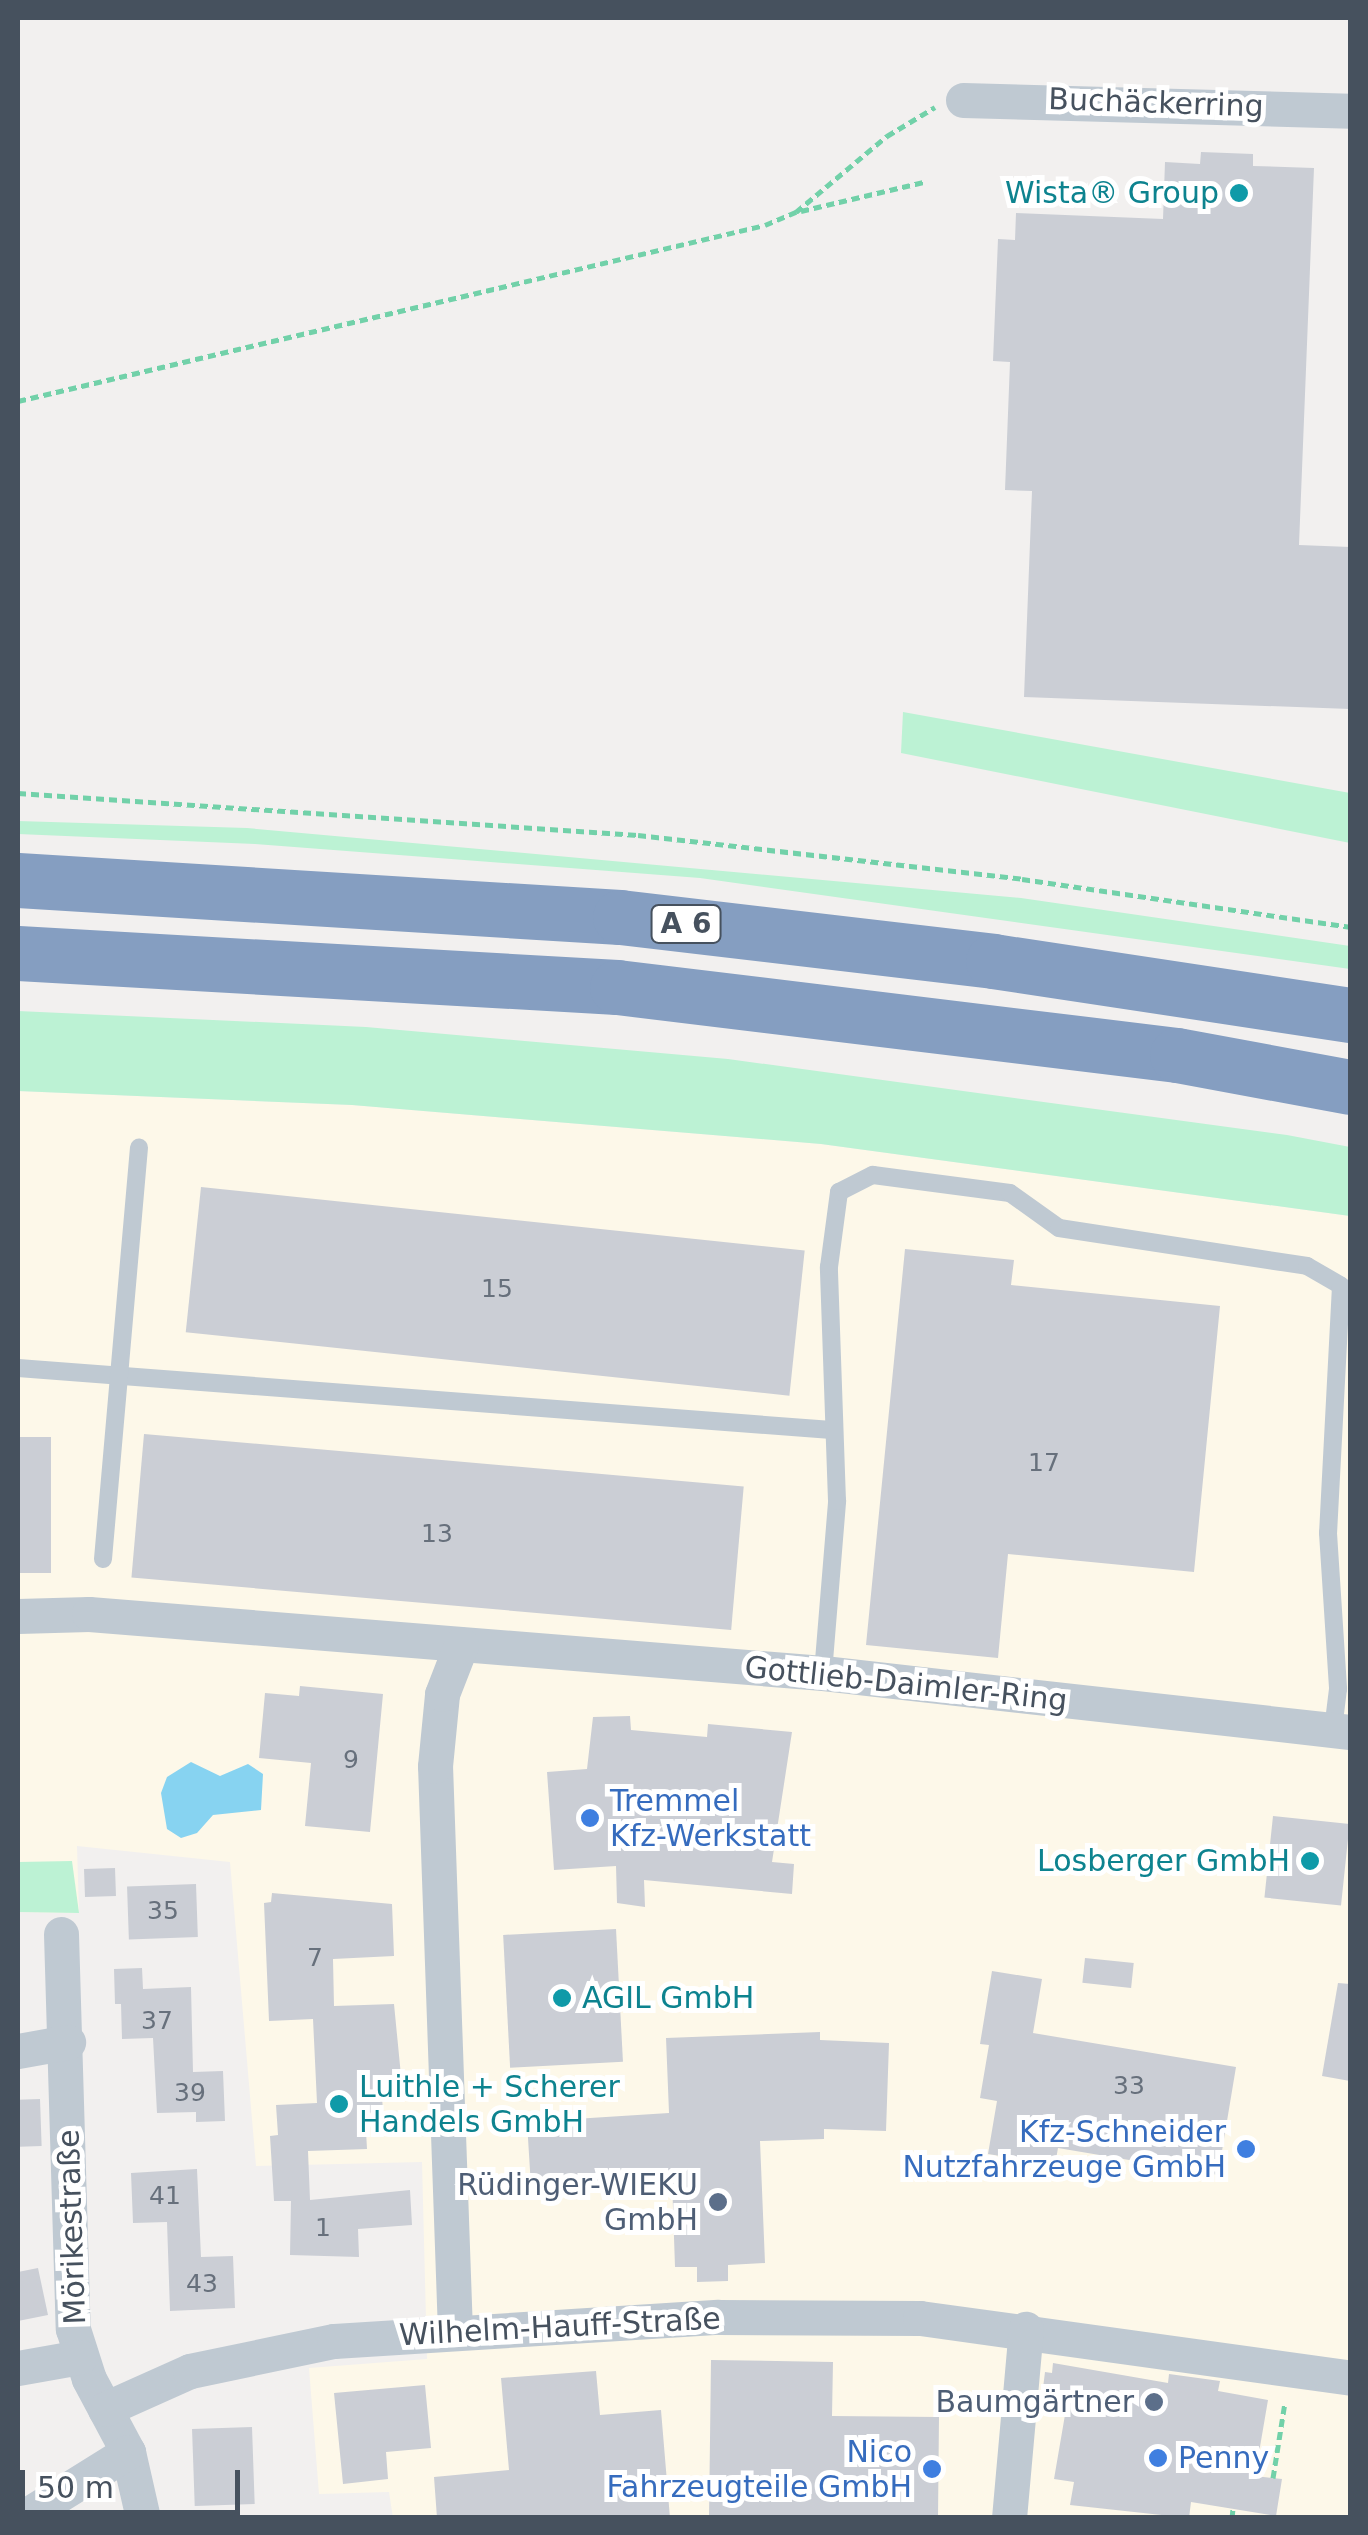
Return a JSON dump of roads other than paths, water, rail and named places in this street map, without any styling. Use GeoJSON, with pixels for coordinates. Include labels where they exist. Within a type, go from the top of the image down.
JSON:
{"type":"FeatureCollection","features":[{"type":"Feature","properties":{"kind":"highway","name":"A 6"},"geometry":{"type":"LineString","coordinates":[[18,880],[620,917],[993,961],[1350,1015]]}},
{"type":"Feature","properties":{"kind":"highway","name":"A 6"},"geometry":{"type":"LineString","coordinates":[[18,953],[617,987],[1177,1055],[1350,1087]]}},
{"type":"Feature","properties":{"kind":"street","name":"Buchäckerring"},"geometry":{"type":"LineString","coordinates":[[962,100],[1350,111]]}},
{"type":"Feature","properties":{"kind":"street","name":"Gottlieb-Daimler-Ring"},"geometry":{"type":"LineString","coordinates":[[18,1616],[89,1614],[822,1673],[1342,1730]]}},
{"type":"Feature","properties":{"kind":"street"},"geometry":{"type":"LineString","coordinates":[[455,2332],[434,1766],[442,1694],[461,1645]]}},
{"type":"Feature","properties":{"kind":"street","name":"Mörikestraße"},"geometry":{"type":"LineString","coordinates":[[61,1934],[68,2042],[73,2328],[80,2357],[128,2452],[143,2518]]}},
{"type":"Feature","properties":{"kind":"street"},"geometry":{"type":"LineString","coordinates":[[18,2051],[68,2042]]}},
{"type":"Feature","properties":{"kind":"street","name":"Wilhelm-Hauff-Straße"},"geometry":{"type":"LineString","coordinates":[[105,2409],[190,2371],[334,2341],[718,2317],[920,2318],[1026,2329],[1350,2378]]}},
{"type":"Feature","properties":{"kind":"street"},"geometry":{"type":"LineString","coordinates":[[1010,2518],[1026,2329]]}},
{"type":"Feature","properties":{"kind":"street"},"geometry":{"type":"LineString","coordinates":[[18,2368],[80,2357]]}},
{"type":"Feature","properties":{"kind":"street"},"geometry":{"type":"LineString","coordinates":[[22,2518],[128,2452]]}},
{"type":"Feature","properties":{"kind":"lane"},"geometry":{"type":"LineString","coordinates":[[103,1560],[114,1374],[138,1148]]}},
{"type":"Feature","properties":{"kind":"lane"},"geometry":{"type":"LineString","coordinates":[[822,1673],[836,1501],[829,1267],[839,1192],[872,1175],[1010,1193],[1058,1228],[1307,1266],[1341,1286],[1328,1533],[1342,1730]]}},
{"type":"Feature","properties":{"kind":"lane"},"geometry":{"type":"LineString","coordinates":[[18,1368],[832,1430]]}},
{"type":"Feature","properties":{"kind":"water"},"geometry":{"type":"Polygon","coordinates":[[[191,1762],[220,1776],[248,1764],[263,1774],[261,1810],[213,1815],[197,1833],[181,1838],[167,1829],[161,1793],[167,1777],[191,1762]]]}},
{"type":"Feature","properties":{"kind":"place","name":"Wista® Group"},"geometry":{"type":"Point","coordinates":[1239,193]}},
{"type":"Feature","properties":{"kind":"place","name":"Tremmel Kfz-Werkstatt"},"geometry":{"type":"Point","coordinates":[590,1818]}},
{"type":"Feature","properties":{"kind":"place","name":"Losberger GmbH"},"geometry":{"type":"Point","coordinates":[1310,1861]}},
{"type":"Feature","properties":{"kind":"place","name":"AGIL GmbH"},"geometry":{"type":"Point","coordinates":[562,1998]}},
{"type":"Feature","properties":{"kind":"place","name":"Luithle + Scherer Handels GmbH"},"geometry":{"type":"Point","coordinates":[339,2104]}},
{"type":"Feature","properties":{"kind":"place","name":"Kfz-Schneider Nutzfahrzeuge GmbH"},"geometry":{"type":"Point","coordinates":[1246,2149]}},
{"type":"Feature","properties":{"kind":"place","name":"Rüdinger-WIEKU GmbH"},"geometry":{"type":"Point","coordinates":[718,2202]}},
{"type":"Feature","properties":{"kind":"place","name":"Baumgärtner"},"geometry":{"type":"Point","coordinates":[1154,2402]}},
{"type":"Feature","properties":{"kind":"place","name":"Penny"},"geometry":{"type":"Point","coordinates":[1158,2458]}},
{"type":"Feature","properties":{"kind":"place","name":"Nico Fahrzeugteile GmbH"},"geometry":{"type":"Point","coordinates":[932,2469]}}]}
